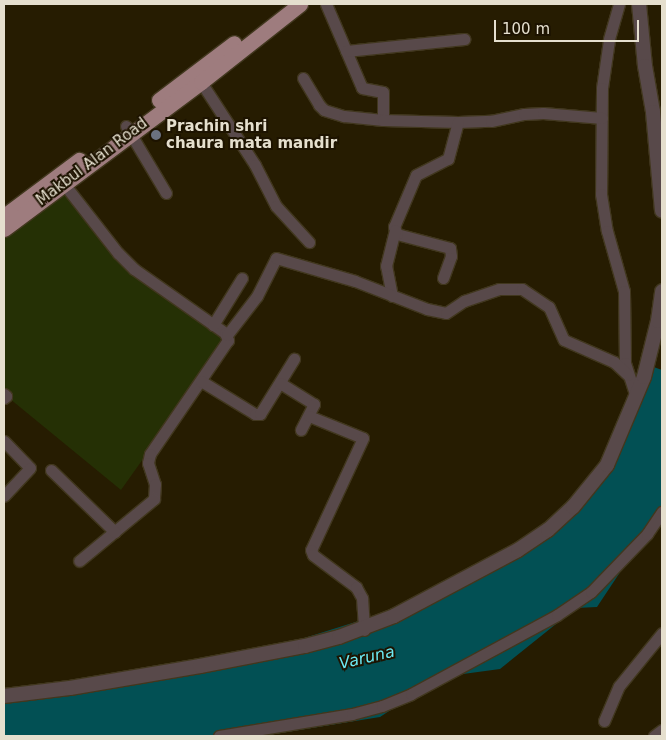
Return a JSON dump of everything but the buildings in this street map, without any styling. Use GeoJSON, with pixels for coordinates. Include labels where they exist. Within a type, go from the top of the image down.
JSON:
{"type":"FeatureCollection","features":[{"type":"Feature","properties":{"kind":"highway","name":"Makbul Alan Road"},"geometry":{"type":"LineString","coordinates":[[198,77],[286,4]]}},
{"type":"Feature","properties":{"kind":"highway","name":"Makbul Alan Road"},"geometry":{"type":"LineString","coordinates":[[4,230],[28,204],[198,77],[300,4]]}},
{"type":"Feature","properties":{"kind":"highway","name":"Makbul Alan Road"},"geometry":{"type":"LineString","coordinates":[[4,216],[64,184],[129,129]]}},
{"type":"Feature","properties":{"kind":"street"},"geometry":{"type":"LineString","coordinates":[[326,4],[362,88],[383,92],[383,120]]}},
{"type":"Feature","properties":{"kind":"street"},"geometry":{"type":"LineString","coordinates":[[620,4],[605,62],[602,118],[602,211],[624,290],[623,349],[628,375],[636,397]]}},
{"type":"Feature","properties":{"kind":"street"},"geometry":{"type":"LineString","coordinates":[[639,4],[645,66],[653,112],[662,211]]}},
{"type":"Feature","properties":{"kind":"street"},"geometry":{"type":"LineString","coordinates":[[346,51],[464,39]]}},
{"type":"Feature","properties":{"kind":"street"},"geometry":{"type":"LineString","coordinates":[[198,77],[256,165],[276,206],[309,242]]}},
{"type":"Feature","properties":{"kind":"street"},"geometry":{"type":"LineString","coordinates":[[303,78],[312,96],[324,110],[344,116],[383,120],[458,122],[491,121],[533,113],[602,118]]}},
{"type":"Feature","properties":{"kind":"street"},"geometry":{"type":"LineString","coordinates":[[392,296],[386,266],[395,224],[416,175],[448,159],[458,122]]}},
{"type":"Feature","properties":{"kind":"street"},"geometry":{"type":"LineString","coordinates":[[129,129],[166,193]]}},
{"type":"Feature","properties":{"kind":"street"},"geometry":{"type":"LineString","coordinates":[[64,184],[118,253],[134,269],[227,335]]}},
{"type":"Feature","properties":{"kind":"street"},"geometry":{"type":"LineString","coordinates":[[395,230],[401,235],[450,248],[452,253],[443,278]]}},
{"type":"Feature","properties":{"kind":"street"},"geometry":{"type":"LineString","coordinates":[[79,561],[154,499],[155,484],[148,463],[150,454],[228,342],[227,335],[257,296],[276,258],[355,282],[427,309],[446,313],[464,301],[499,289],[522,289],[549,307],[564,340],[614,362],[628,375]]}},
{"type":"Feature","properties":{"kind":"street"},"geometry":{"type":"LineString","coordinates":[[213,325],[242,278]]}},
{"type":"Feature","properties":{"kind":"street"},"geometry":{"type":"LineString","coordinates":[[4,696],[70,688],[200,666],[305,646],[364,630],[463,581],[518,550],[548,530],[573,508],[607,465],[644,377],[658,321],[662,291]]}},
{"type":"Feature","properties":{"kind":"street"},"geometry":{"type":"LineString","coordinates":[[201,381],[258,414],[263,412],[294,359]]}},
{"type":"Feature","properties":{"kind":"street"},"geometry":{"type":"LineString","coordinates":[[280,383],[313,402],[314,406],[301,430]]}},
{"type":"Feature","properties":{"kind":"street"},"geometry":{"type":"LineString","coordinates":[[4,394],[6,396],[4,398]]}},
{"type":"Feature","properties":{"kind":"street"},"geometry":{"type":"LineString","coordinates":[[309,416],[363,438],[311,550],[358,591],[363,604],[364,630]]}},
{"type":"Feature","properties":{"kind":"street"},"geometry":{"type":"LineString","coordinates":[[4,441],[30,468],[4,496]]}},
{"type":"Feature","properties":{"kind":"street"},"geometry":{"type":"LineString","coordinates":[[51,470],[115,532]]}},
{"type":"Feature","properties":{"kind":"street"},"geometry":{"type":"LineString","coordinates":[[219,736],[352,714],[382,706],[411,694],[557,615],[591,592],[647,534],[662,512]]}},
{"type":"Feature","properties":{"kind":"street"},"geometry":{"type":"LineString","coordinates":[[604,721],[619,686],[662,633]]}},
{"type":"Feature","properties":{"kind":"street"},"geometry":{"type":"LineString","coordinates":[[654,736],[662,730]]}},
{"type":"Feature","properties":{"kind":"green space"},"geometry":{"type":"Polygon","coordinates":[[[62,187],[135,275],[226,342],[121,490],[4,394],[4,231],[62,187]]]}},
{"type":"Feature","properties":{"kind":"water","name":"Varuna"},"geometry":{"type":"Polygon","coordinates":[[[651,366],[662,370],[662,509],[597,607],[576,608],[500,669],[441,677],[380,717],[262,736],[4,736],[4,691],[35,688],[266,650],[413,604],[536,542],[614,462],[651,366]]]}},
{"type":"Feature","properties":{"kind":"place","name":"Prachin shri chaura mata mandir"},"geometry":{"type":"Point","coordinates":[156,135]}}]}
